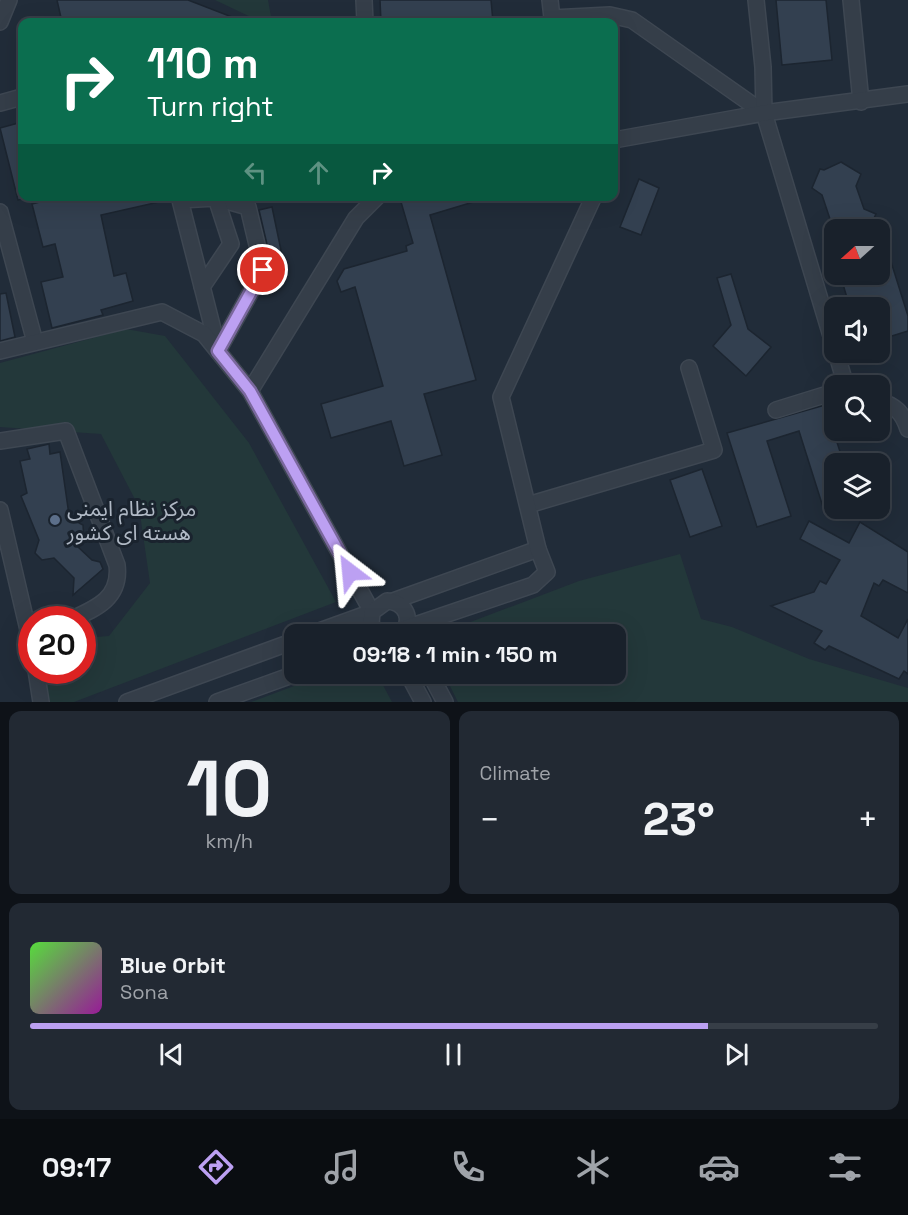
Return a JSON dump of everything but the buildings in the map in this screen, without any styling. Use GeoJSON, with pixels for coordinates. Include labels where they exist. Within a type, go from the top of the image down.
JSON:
{"type":"FeatureCollection","features":[{"type":"Feature","properties":{"kind":"lane"},"geometry":{"type":"LineString","coordinates":[[0,22],[9,0]]}},
{"type":"Feature","properties":{"kind":"lane"},"geometry":{"type":"LineString","coordinates":[[364,0],[365,18]]}},
{"type":"Feature","properties":{"kind":"lane"},"geometry":{"type":"LineString","coordinates":[[550,0],[552,18],[609,15],[632,20],[764,113]]}},
{"type":"Feature","properties":{"kind":"lane"},"geometry":{"type":"LineString","coordinates":[[756,0],[763,67],[764,113],[824,313]]}},
{"type":"Feature","properties":{"kind":"lane"},"geometry":{"type":"LineString","coordinates":[[851,0],[861,102]]}},
{"type":"Feature","properties":{"kind":"lane"},"geometry":{"type":"LineString","coordinates":[[618,140],[764,113],[908,94]]}},
{"type":"Feature","properties":{"kind":"lane"},"geometry":{"type":"LineString","coordinates":[[0,103],[18,98]]}},
{"type":"Feature","properties":{"kind":"lane"},"geometry":{"type":"LineString","coordinates":[[180,201],[218,351]]}},
{"type":"Feature","properties":{"kind":"lane"},"geometry":{"type":"LineString","coordinates":[[202,287],[231,244],[225,218],[217,201]]}},
{"type":"Feature","properties":{"kind":"lane"},"geometry":{"type":"LineString","coordinates":[[218,351],[263,270],[248,207],[227,201]]}},
{"type":"Feature","properties":{"kind":"lane"},"geometry":{"type":"LineString","coordinates":[[250,391],[356,218],[373,201]]}},
{"type":"Feature","properties":{"kind":"lane"},"geometry":{"type":"LineString","coordinates":[[428,624],[533,585],[547,572],[538,549],[501,397],[592,201]]}},
{"type":"Feature","properties":{"kind":"lane"},"geometry":{"type":"LineString","coordinates":[[0,212],[35,342]]}},
{"type":"Feature","properties":{"kind":"lane"},"geometry":{"type":"LineString","coordinates":[[0,351],[162,312],[204,334],[250,391],[372,612],[371,624]]}},
{"type":"Feature","properties":{"kind":"lane"},"geometry":{"type":"LineString","coordinates":[[528,505],[714,450],[689,368]]}},
{"type":"Feature","properties":{"kind":"lane"},"geometry":{"type":"LineString","coordinates":[[776,410],[824,395]]}},
{"type":"Feature","properties":{"kind":"lane"},"geometry":{"type":"LineString","coordinates":[[890,404],[899,411],[908,429]]}},
{"type":"Feature","properties":{"kind":"lane"},"geometry":{"type":"LineString","coordinates":[[0,441],[66,431],[117,564],[119,579],[117,587],[96,607]]}},
{"type":"Feature","properties":{"kind":"lane"},"geometry":{"type":"LineString","coordinates":[[0,510],[23,606]]}},
{"type":"Feature","properties":{"kind":"lane"},"geometry":{"type":"LineString","coordinates":[[339,624],[372,612],[381,603],[393,601],[538,549]]}},
{"type":"Feature","properties":{"kind":"lane"},"geometry":{"type":"LineString","coordinates":[[393,601],[406,612],[406,624]]}},
{"type":"Feature","properties":{"kind":"lane"},"geometry":{"type":"LineString","coordinates":[[127,702],[284,645]]}},
{"type":"Feature","properties":{"kind":"lane"},"geometry":{"type":"LineString","coordinates":[[217,702],[284,678]]}},
{"type":"Feature","properties":{"kind":"lane"},"geometry":{"type":"LineString","coordinates":[[38,684],[41,702]]}},
{"type":"Feature","properties":{"kind":"lane"},"geometry":{"type":"LineString","coordinates":[[413,684],[423,702]]}},
{"type":"Feature","properties":{"kind":"lane"},"geometry":{"type":"LineString","coordinates":[[435,684],[445,702]]}},
{"type":"Feature","properties":{"kind":"green space"},"geometry":{"type":"Polygon","coordinates":[[[215,0],[268,0],[271,18],[253,18],[215,0]]]}},
{"type":"Feature","properties":{"kind":"green space"},"geometry":{"type":"Polygon","coordinates":[[[126,329],[165,336],[249,443],[336,602],[74,702],[49,702],[47,684],[96,684],[96,637],[109,636],[150,583],[139,507],[101,434],[0,427],[0,363],[126,329]]]}},
{"type":"Feature","properties":{"kind":"green space"},"geometry":{"type":"Polygon","coordinates":[[[680,554],[701,619],[732,627],[809,659],[908,688],[908,702],[458,702],[449,684],[626,684],[626,624],[465,624],[579,581],[680,554]]]}},
{"type":"Feature","properties":{"kind":"green space"},"geometry":{"type":"Polygon","coordinates":[[[299,684],[382,684],[392,702],[251,702],[299,684]]]}},
{"type":"Feature","properties":{"kind":"place","name":"مرکز نظام ایمنی هسته ای کشور"},"geometry":{"type":"Point","coordinates":[55,520]}},
{"type":"Feature","properties":{"kind":"route"},"geometry":{"type":"LineString","coordinates":[[263,270],[218,351],[250,391],[350,572]]}}]}
